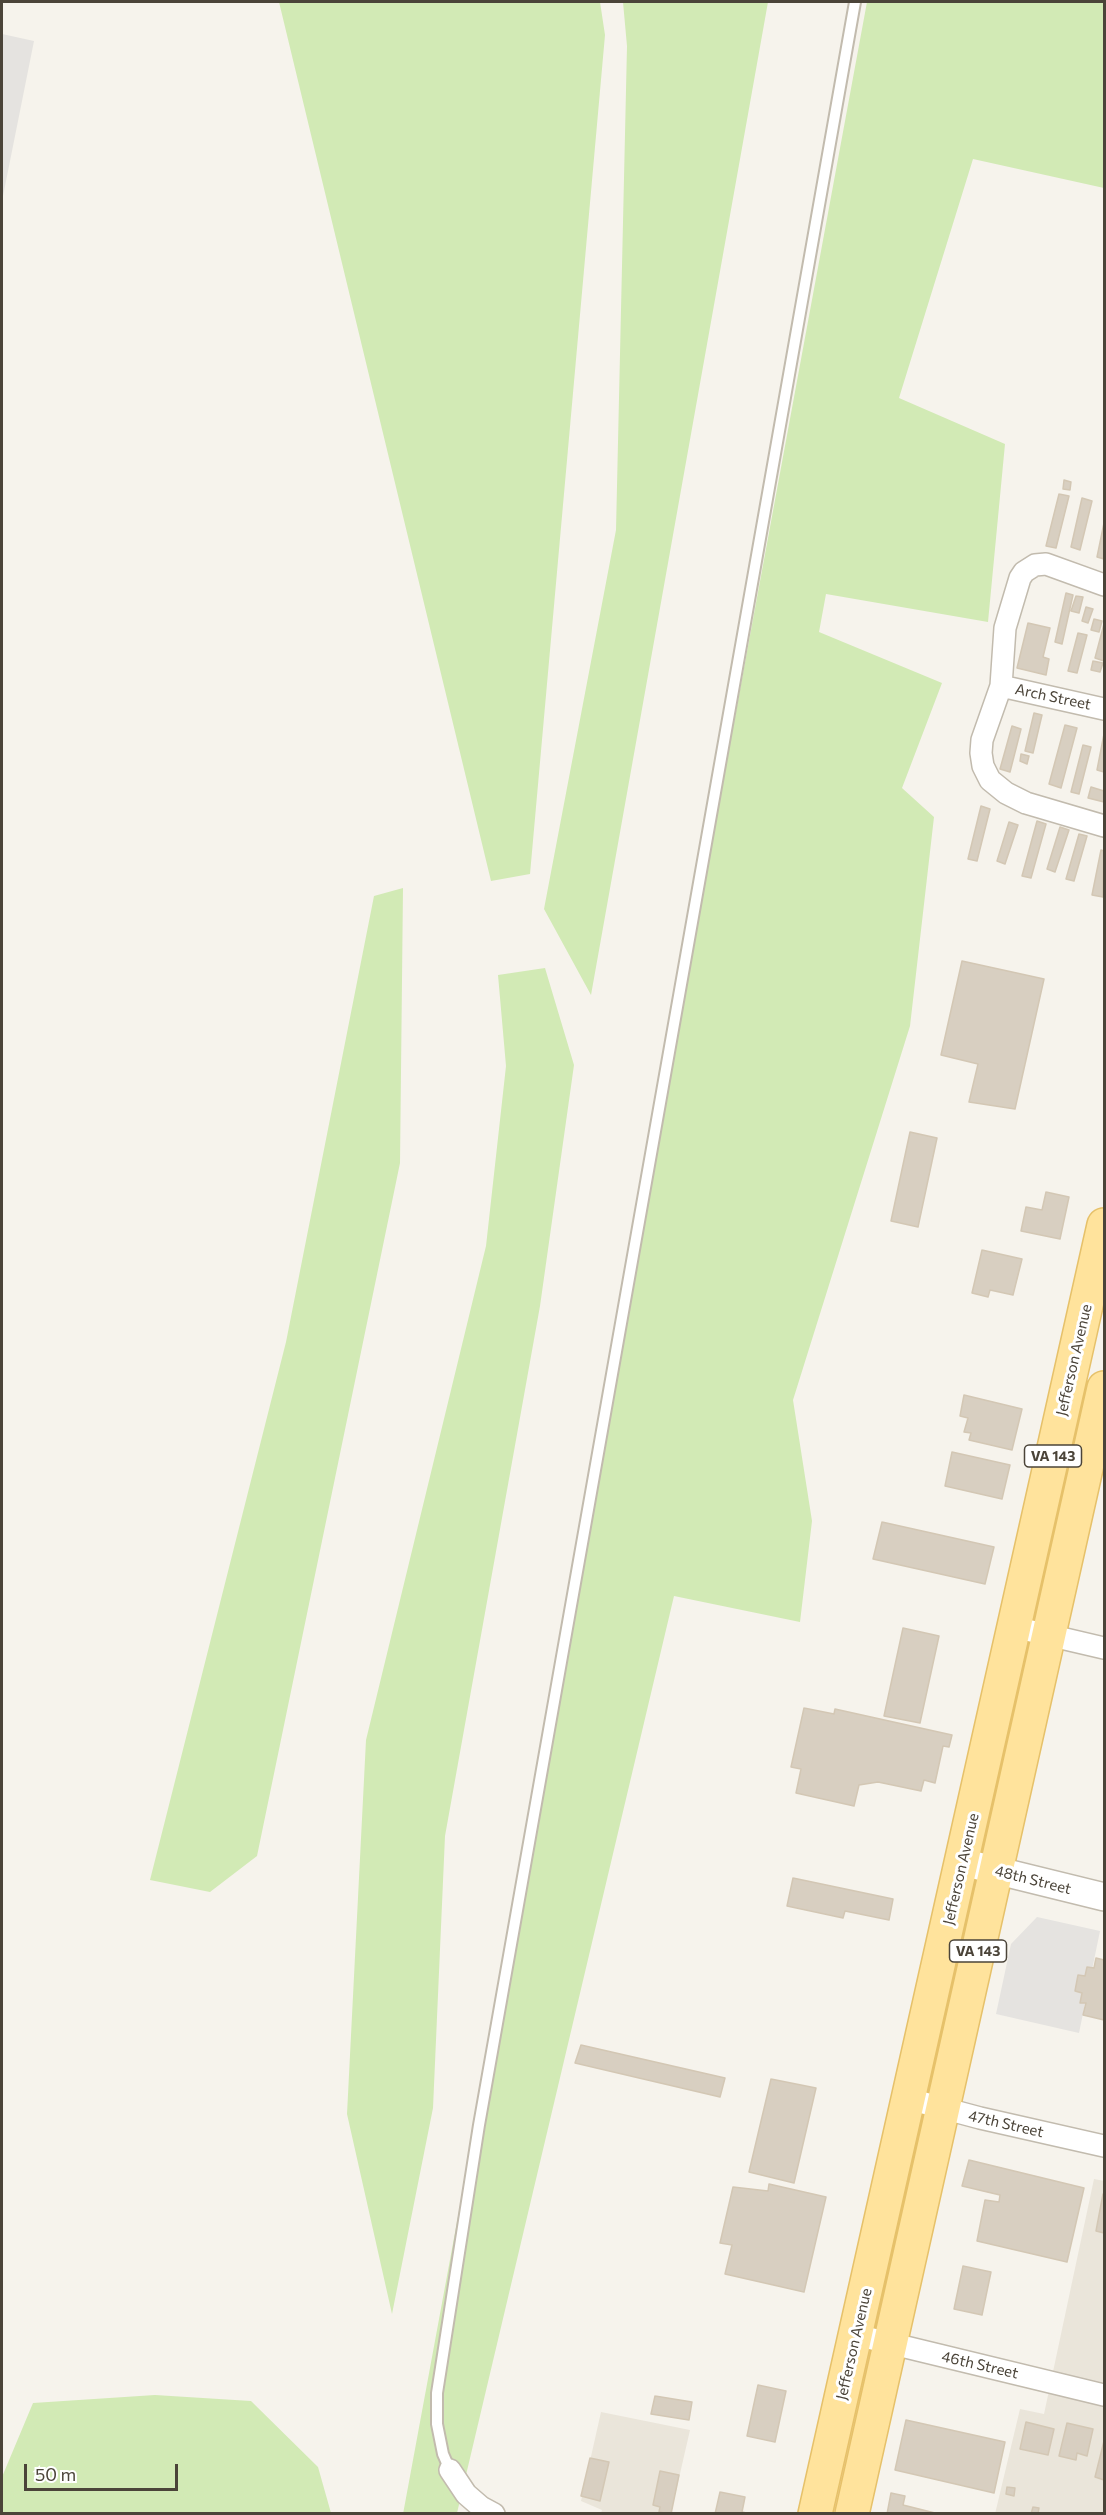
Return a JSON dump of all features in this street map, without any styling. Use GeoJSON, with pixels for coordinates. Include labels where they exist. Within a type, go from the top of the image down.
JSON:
{"type":"FeatureCollection","features":[{"type":"Feature","properties":{"kind":"main road","name":"Jefferson Avenue"},"geometry":{"type":"LineString","coordinates":[[815,2514],[1104,1225]]}},
{"type":"Feature","properties":{"kind":"main road","name":"VA 143"},"geometry":{"type":"LineString","coordinates":[[852,2514],[1104,1394]]}},
{"type":"Feature","properties":{"kind":"street"},"geometry":{"type":"LineString","coordinates":[[1104,585],[1046,564],[1035,565],[1024,572],[1005,628],[1001,686],[982,740],[983,766],[990,780],[1005,792],[1026,803],[1104,826]]}},
{"type":"Feature","properties":{"kind":"street","name":"Arch Street"},"geometry":{"type":"LineString","coordinates":[[1001,686],[1104,709]]}},
{"type":"Feature","properties":{"kind":"street"},"geometry":{"type":"LineString","coordinates":[[1068,1389],[1104,1394]]}},
{"type":"Feature","properties":{"kind":"street"},"geometry":{"type":"LineString","coordinates":[[1014,1627],[1104,1648]]}},
{"type":"Feature","properties":{"kind":"street","name":"48th Street"},"geometry":{"type":"LineString","coordinates":[[962,1862],[1104,1897]]}},
{"type":"Feature","properties":{"kind":"street","name":"47th Street"},"geometry":{"type":"LineString","coordinates":[[909,2099],[1104,2146]]}},
{"type":"Feature","properties":{"kind":"street","name":"46th Street"},"geometry":{"type":"LineString","coordinates":[[856,2335],[1104,2394]]}},
{"type":"Feature","properties":{"kind":"street"},"geometry":{"type":"LineString","coordinates":[[450,2470],[466,2494],[481,2507],[494,2514]]}},
{"type":"Feature","properties":{"kind":"lane"},"geometry":{"type":"LineString","coordinates":[[450,2470],[443,2454],[437,2424],[437,2393],[479,2125],[855,2]]}},
{"type":"Feature","properties":{"kind":"shaded area"},"geometry":{"type":"Polygon","coordinates":[[[2,34],[34,41],[2,201],[2,34]]]}},
{"type":"Feature","properties":{"kind":"shaded area"},"geometry":{"type":"Polygon","coordinates":[[[1037,1917],[1100,1931],[1079,2033],[996,2014],[1011,1944],[1037,1917]]]}},
{"type":"Feature","properties":{"kind":"shaded area"},"geometry":{"type":"Polygon","coordinates":[[[1094,2179],[1104,2181],[1104,2513],[995,2514],[1020,2409],[1044,2414],[1094,2179]]]}},
{"type":"Feature","properties":{"kind":"shaded area"},"geometry":{"type":"Polygon","coordinates":[[[601,2412],[690,2430],[671,2513],[601,2513],[602,2510],[581,2501],[601,2412]]]}},
{"type":"Feature","properties":{"kind":"green space"},"geometry":{"type":"Polygon","coordinates":[[[279,2],[600,2],[605,35],[530,874],[491,881],[279,2]]]}},
{"type":"Feature","properties":{"kind":"green space"},"geometry":{"type":"Polygon","coordinates":[[[623,2],[768,2],[591,995],[544,909],[616,530],[627,46],[623,2]]]}},
{"type":"Feature","properties":{"kind":"green space"},"geometry":{"type":"Polygon","coordinates":[[[867,2],[1104,2],[1104,188],[973,159],[899,398],[1005,444],[988,622],[826,594],[819,632],[942,683],[902,788],[934,817],[910,1026],[793,1400],[812,1521],[800,1622],[674,1596],[457,2513],[403,2514],[867,2]]]}},
{"type":"Feature","properties":{"kind":"green space"},"geometry":{"type":"Polygon","coordinates":[[[403,888],[400,1163],[257,1856],[210,1892],[150,1880],[286,1342],[374,896],[403,888]]]}},
{"type":"Feature","properties":{"kind":"green space"},"geometry":{"type":"Polygon","coordinates":[[[545,968],[574,1065],[540,1306],[445,1836],[433,2108],[392,2314],[347,2114],[366,1740],[486,1246],[506,1066],[498,975],[545,968]]]}},
{"type":"Feature","properties":{"kind":"green space"},"geometry":{"type":"Polygon","coordinates":[[[155,2395],[251,2401],[318,2467],[331,2513],[2,2513],[2,2477],[33,2403],[155,2395]]]}},
{"type":"Feature","properties":{"kind":"building"},"geometry":{"type":"Polygon","coordinates":[[[1064,480],[1071,482],[1070,490],[1063,489],[1064,480]]]}},
{"type":"Feature","properties":{"kind":"building"},"geometry":{"type":"Polygon","coordinates":[[[1059,494],[1069,496],[1056,548],[1046,546],[1059,494]]]}},
{"type":"Feature","properties":{"kind":"building"},"geometry":{"type":"Polygon","coordinates":[[[1082,498],[1092,501],[1080,550],[1071,547],[1082,498]]]}},
{"type":"Feature","properties":{"kind":"building"},"geometry":{"type":"Polygon","coordinates":[[[1104,523],[1104,559],[1097,557],[1104,523]]]}},
{"type":"Feature","properties":{"kind":"building"},"geometry":{"type":"Polygon","coordinates":[[[1066,593],[1073,595],[1062,644],[1055,642],[1066,593]]]}},
{"type":"Feature","properties":{"kind":"building"},"geometry":{"type":"Polygon","coordinates":[[[1076,596],[1083,597],[1079,613],[1071,611],[1076,596]]]}},
{"type":"Feature","properties":{"kind":"building"},"geometry":{"type":"Polygon","coordinates":[[[1086,607],[1093,609],[1088,623],[1082,621],[1086,607]]]}},
{"type":"Feature","properties":{"kind":"building"},"geometry":{"type":"Polygon","coordinates":[[[1094,619],[1102,621],[1099,632],[1091,630],[1094,619]]]}},
{"type":"Feature","properties":{"kind":"building"},"geometry":{"type":"Polygon","coordinates":[[[1028,623],[1050,628],[1043,657],[1049,659],[1046,675],[1017,668],[1028,623]]]}},
{"type":"Feature","properties":{"kind":"building"},"geometry":{"type":"Polygon","coordinates":[[[1104,624],[1104,661],[1095,658],[1104,624]]]}},
{"type":"Feature","properties":{"kind":"building"},"geometry":{"type":"Polygon","coordinates":[[[1078,633],[1087,635],[1077,673],[1068,671],[1078,633]]]}},
{"type":"Feature","properties":{"kind":"building"},"geometry":{"type":"Polygon","coordinates":[[[1093,661],[1103,663],[1100,672],[1091,670],[1093,661]]]}},
{"type":"Feature","properties":{"kind":"building"},"geometry":{"type":"Polygon","coordinates":[[[1034,713],[1042,715],[1033,753],[1025,751],[1034,713]]]}},
{"type":"Feature","properties":{"kind":"building"},"geometry":{"type":"Polygon","coordinates":[[[1065,725],[1077,728],[1061,788],[1049,784],[1065,725]]]}},
{"type":"Feature","properties":{"kind":"building"},"geometry":{"type":"Polygon","coordinates":[[[1012,726],[1021,729],[1010,772],[1000,769],[1012,726]]]}},
{"type":"Feature","properties":{"kind":"building"},"geometry":{"type":"Polygon","coordinates":[[[1104,734],[1104,772],[1097,770],[1104,734]]]}},
{"type":"Feature","properties":{"kind":"building"},"geometry":{"type":"Polygon","coordinates":[[[1083,745],[1091,747],[1079,794],[1071,792],[1083,745]]]}},
{"type":"Feature","properties":{"kind":"building"},"geometry":{"type":"Polygon","coordinates":[[[1021,754],[1029,756],[1027,764],[1020,761],[1021,754]]]}},
{"type":"Feature","properties":{"kind":"building"},"geometry":{"type":"Polygon","coordinates":[[[1091,787],[1104,791],[1104,802],[1088,798],[1091,787]]]}},
{"type":"Feature","properties":{"kind":"building"},"geometry":{"type":"Polygon","coordinates":[[[981,806],[990,809],[977,861],[968,859],[981,806]]]}},
{"type":"Feature","properties":{"kind":"building"},"geometry":{"type":"Polygon","coordinates":[[[1037,821],[1046,824],[1031,878],[1022,876],[1037,821]]]}},
{"type":"Feature","properties":{"kind":"building"},"geometry":{"type":"Polygon","coordinates":[[[1009,822],[1018,825],[1005,864],[997,861],[1009,822]]]}},
{"type":"Feature","properties":{"kind":"building"},"geometry":{"type":"Polygon","coordinates":[[[1060,827],[1069,830],[1055,872],[1047,869],[1060,827]]]}},
{"type":"Feature","properties":{"kind":"building"},"geometry":{"type":"Polygon","coordinates":[[[1079,834],[1087,836],[1074,881],[1066,879],[1079,834]]]}},
{"type":"Feature","properties":{"kind":"building"},"geometry":{"type":"Polygon","coordinates":[[[1101,850],[1104,851],[1103,897],[1092,895],[1101,850]]]}},
{"type":"Feature","properties":{"kind":"building"},"geometry":{"type":"Polygon","coordinates":[[[962,961],[1044,979],[1015,1109],[969,1102],[978,1064],[941,1055],[962,961]]]}},
{"type":"Feature","properties":{"kind":"building"},"geometry":{"type":"Polygon","coordinates":[[[910,1132],[937,1138],[918,1227],[891,1221],[910,1132]]]}},
{"type":"Feature","properties":{"kind":"building"},"geometry":{"type":"Polygon","coordinates":[[[1046,1192],[1069,1197],[1060,1239],[1021,1231],[1026,1207],[1042,1210],[1046,1192]]]}},
{"type":"Feature","properties":{"kind":"building"},"geometry":{"type":"Polygon","coordinates":[[[982,1250],[1022,1259],[1013,1295],[990,1290],[988,1297],[972,1293],[982,1250]]]}},
{"type":"Feature","properties":{"kind":"building"},"geometry":{"type":"Polygon","coordinates":[[[964,1395],[1022,1409],[1012,1450],[969,1440],[971,1433],[964,1432],[968,1418],[960,1416],[964,1395]]]}},
{"type":"Feature","properties":{"kind":"building"},"geometry":{"type":"Polygon","coordinates":[[[952,1452],[1010,1465],[1002,1499],[945,1486],[952,1452]]]}},
{"type":"Feature","properties":{"kind":"building"},"geometry":{"type":"Polygon","coordinates":[[[882,1522],[994,1547],[985,1584],[873,1559],[882,1522]]]}},
{"type":"Feature","properties":{"kind":"building"},"geometry":{"type":"Polygon","coordinates":[[[903,1628],[939,1636],[920,1723],[884,1716],[903,1628]]]}},
{"type":"Feature","properties":{"kind":"building"},"geometry":{"type":"Polygon","coordinates":[[[804,1708],[834,1714],[835,1709],[952,1735],[949,1747],[943,1746],[935,1783],[924,1780],[921,1791],[878,1782],[859,1785],[854,1806],[796,1793],[801,1769],[791,1767],[804,1708]]]}},
{"type":"Feature","properties":{"kind":"building"},"geometry":{"type":"Polygon","coordinates":[[[793,1878],[893,1899],[889,1920],[845,1911],[843,1918],[787,1906],[793,1878]]]}},
{"type":"Feature","properties":{"kind":"building"},"geometry":{"type":"Polygon","coordinates":[[[1096,1958],[1104,1960],[1104,2020],[1083,2015],[1086,2003],[1080,2003],[1082,1993],[1075,1991],[1078,1975],[1085,1976],[1087,1967],[1094,1968],[1096,1958]]]}},
{"type":"Feature","properties":{"kind":"building"},"geometry":{"type":"Polygon","coordinates":[[[581,2045],[725,2078],[720,2097],[575,2063],[581,2045]]]}},
{"type":"Feature","properties":{"kind":"building"},"geometry":{"type":"Polygon","coordinates":[[[771,2079],[816,2088],[794,2183],[749,2172],[771,2079]]]}},
{"type":"Feature","properties":{"kind":"building"},"geometry":{"type":"Polygon","coordinates":[[[969,2160],[1084,2188],[1067,2262],[977,2241],[985,2200],[999,2202],[1000,2195],[962,2186],[969,2160]]]}},
{"type":"Feature","properties":{"kind":"building"},"geometry":{"type":"Polygon","coordinates":[[[769,2184],[826,2197],[804,2292],[725,2274],[732,2245],[720,2243],[733,2187],[768,2191],[769,2184]]]}},
{"type":"Feature","properties":{"kind":"building"},"geometry":{"type":"Polygon","coordinates":[[[1104,2195],[1104,2233],[1096,2231],[1104,2195]]]}},
{"type":"Feature","properties":{"kind":"building"},"geometry":{"type":"Polygon","coordinates":[[[963,2266],[991,2272],[982,2315],[954,2309],[963,2266]]]}},
{"type":"Feature","properties":{"kind":"building"},"geometry":{"type":"Polygon","coordinates":[[[758,2385],[786,2391],[775,2442],[747,2436],[758,2385]]]}},
{"type":"Feature","properties":{"kind":"building"},"geometry":{"type":"Polygon","coordinates":[[[655,2396],[692,2402],[689,2420],[651,2414],[655,2396]]]}},
{"type":"Feature","properties":{"kind":"building"},"geometry":{"type":"Polygon","coordinates":[[[906,2420],[1005,2442],[994,2493],[895,2470],[906,2420]]]}},
{"type":"Feature","properties":{"kind":"building"},"geometry":{"type":"Polygon","coordinates":[[[1026,2422],[1054,2429],[1048,2455],[1020,2449],[1026,2422]]]}},
{"type":"Feature","properties":{"kind":"building"},"geometry":{"type":"Polygon","coordinates":[[[1067,2423],[1093,2429],[1087,2456],[1077,2453],[1076,2460],[1059,2456],[1067,2423]]]}},
{"type":"Feature","properties":{"kind":"building"},"geometry":{"type":"Polygon","coordinates":[[[1104,2441],[1104,2480],[1095,2477],[1104,2441]]]}},
{"type":"Feature","properties":{"kind":"building"},"geometry":{"type":"Polygon","coordinates":[[[590,2458],[609,2462],[600,2501],[581,2496],[590,2458]]]}},
{"type":"Feature","properties":{"kind":"building"},"geometry":{"type":"Polygon","coordinates":[[[660,2471],[679,2475],[671,2514],[659,2512],[660,2507],[653,2505],[660,2471]]]}},
{"type":"Feature","properties":{"kind":"building"},"geometry":{"type":"Polygon","coordinates":[[[1007,2487],[1015,2488],[1014,2496],[1006,2494],[1007,2487]]]}},
{"type":"Feature","properties":{"kind":"building"},"geometry":{"type":"Polygon","coordinates":[[[720,2492],[745,2497],[742,2512],[751,2514],[715,2514],[720,2492]]]}},
{"type":"Feature","properties":{"kind":"building"},"geometry":{"type":"Polygon","coordinates":[[[891,2493],[905,2496],[903,2505],[939,2514],[887,2514],[891,2493]]]}},
{"type":"Feature","properties":{"kind":"building"},"geometry":{"type":"Polygon","coordinates":[[[1033,2507],[1039,2508],[1038,2514],[1031,2514],[1033,2507]]]}}]}
